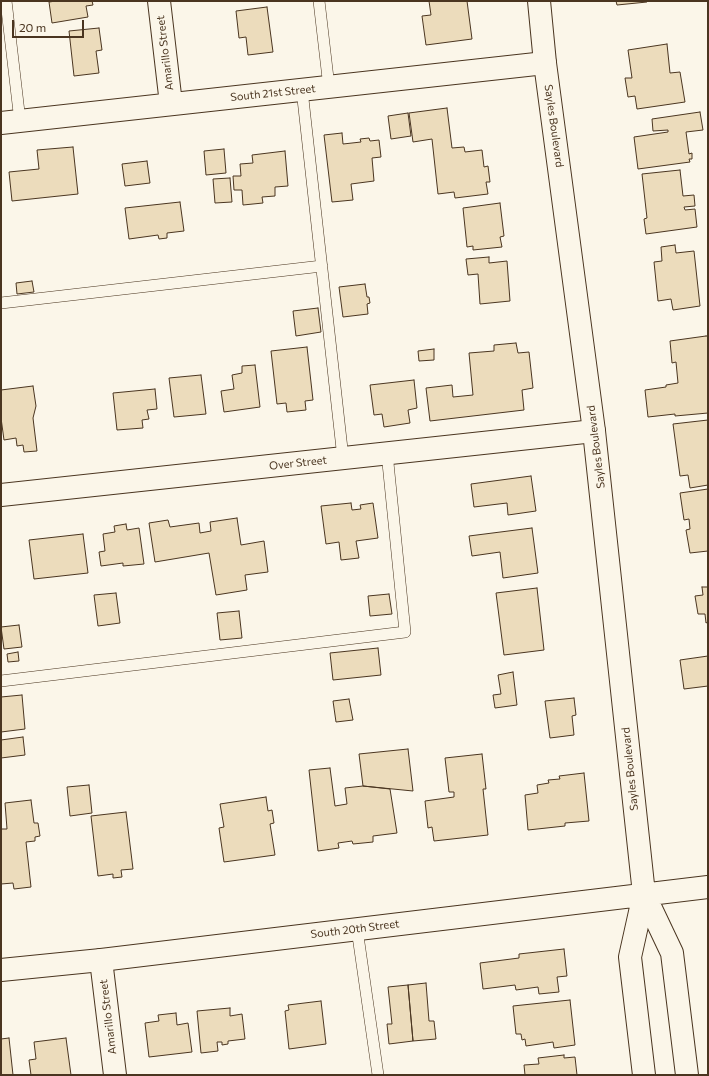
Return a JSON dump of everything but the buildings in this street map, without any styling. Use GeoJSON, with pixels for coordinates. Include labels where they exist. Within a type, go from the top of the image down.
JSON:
{"type":"FeatureCollection","features":[{"type":"Feature","properties":{"kind":"street","name":"Amarillo Street"},"geometry":{"type":"LineString","coordinates":[[158,1],[171,104]]}},
{"type":"Feature","properties":{"kind":"street","name":"Sayles Boulevard"},"geometry":{"type":"LineString","coordinates":[[539,1],[594,431],[644,894],[630,957],[644,1075]]}},
{"type":"Feature","properties":{"kind":"street","name":"South 21st Street"},"geometry":{"type":"LineString","coordinates":[[11,122],[546,62]]}},
{"type":"Feature","properties":{"kind":"street","name":"Over Street"},"geometry":{"type":"LineString","coordinates":[[1,495],[594,431]]}},
{"type":"Feature","properties":{"kind":"street","name":"South 20th Street"},"geometry":{"type":"LineString","coordinates":[[1,970],[101,960],[708,887]]}},
{"type":"Feature","properties":{"kind":"street","name":"Sayles Boulevard"},"geometry":{"type":"LineString","coordinates":[[644,894],[672,953],[687,1075]]}},
{"type":"Feature","properties":{"kind":"street","name":"Amarillo Street"},"geometry":{"type":"LineString","coordinates":[[101,960],[115,1075]]}},
{"type":"Feature","properties":{"kind":"lane"},"geometry":{"type":"LineString","coordinates":[[6,1],[11,122]]}},
{"type":"Feature","properties":{"kind":"lane"},"geometry":{"type":"LineString","coordinates":[[319,1],[329,87]]}},
{"type":"Feature","properties":{"kind":"lane"},"geometry":{"type":"LineString","coordinates":[[302,90],[343,458]]}},
{"type":"Feature","properties":{"kind":"lane"},"geometry":{"type":"LineString","coordinates":[[1,303],[322,266]]}},
{"type":"Feature","properties":{"kind":"lane"},"geometry":{"type":"LineString","coordinates":[[1,681],[405,632],[386,454]]}},
{"type":"Feature","properties":{"kind":"lane"},"geometry":{"type":"LineString","coordinates":[[357,929],[378,1075]]}}]}
